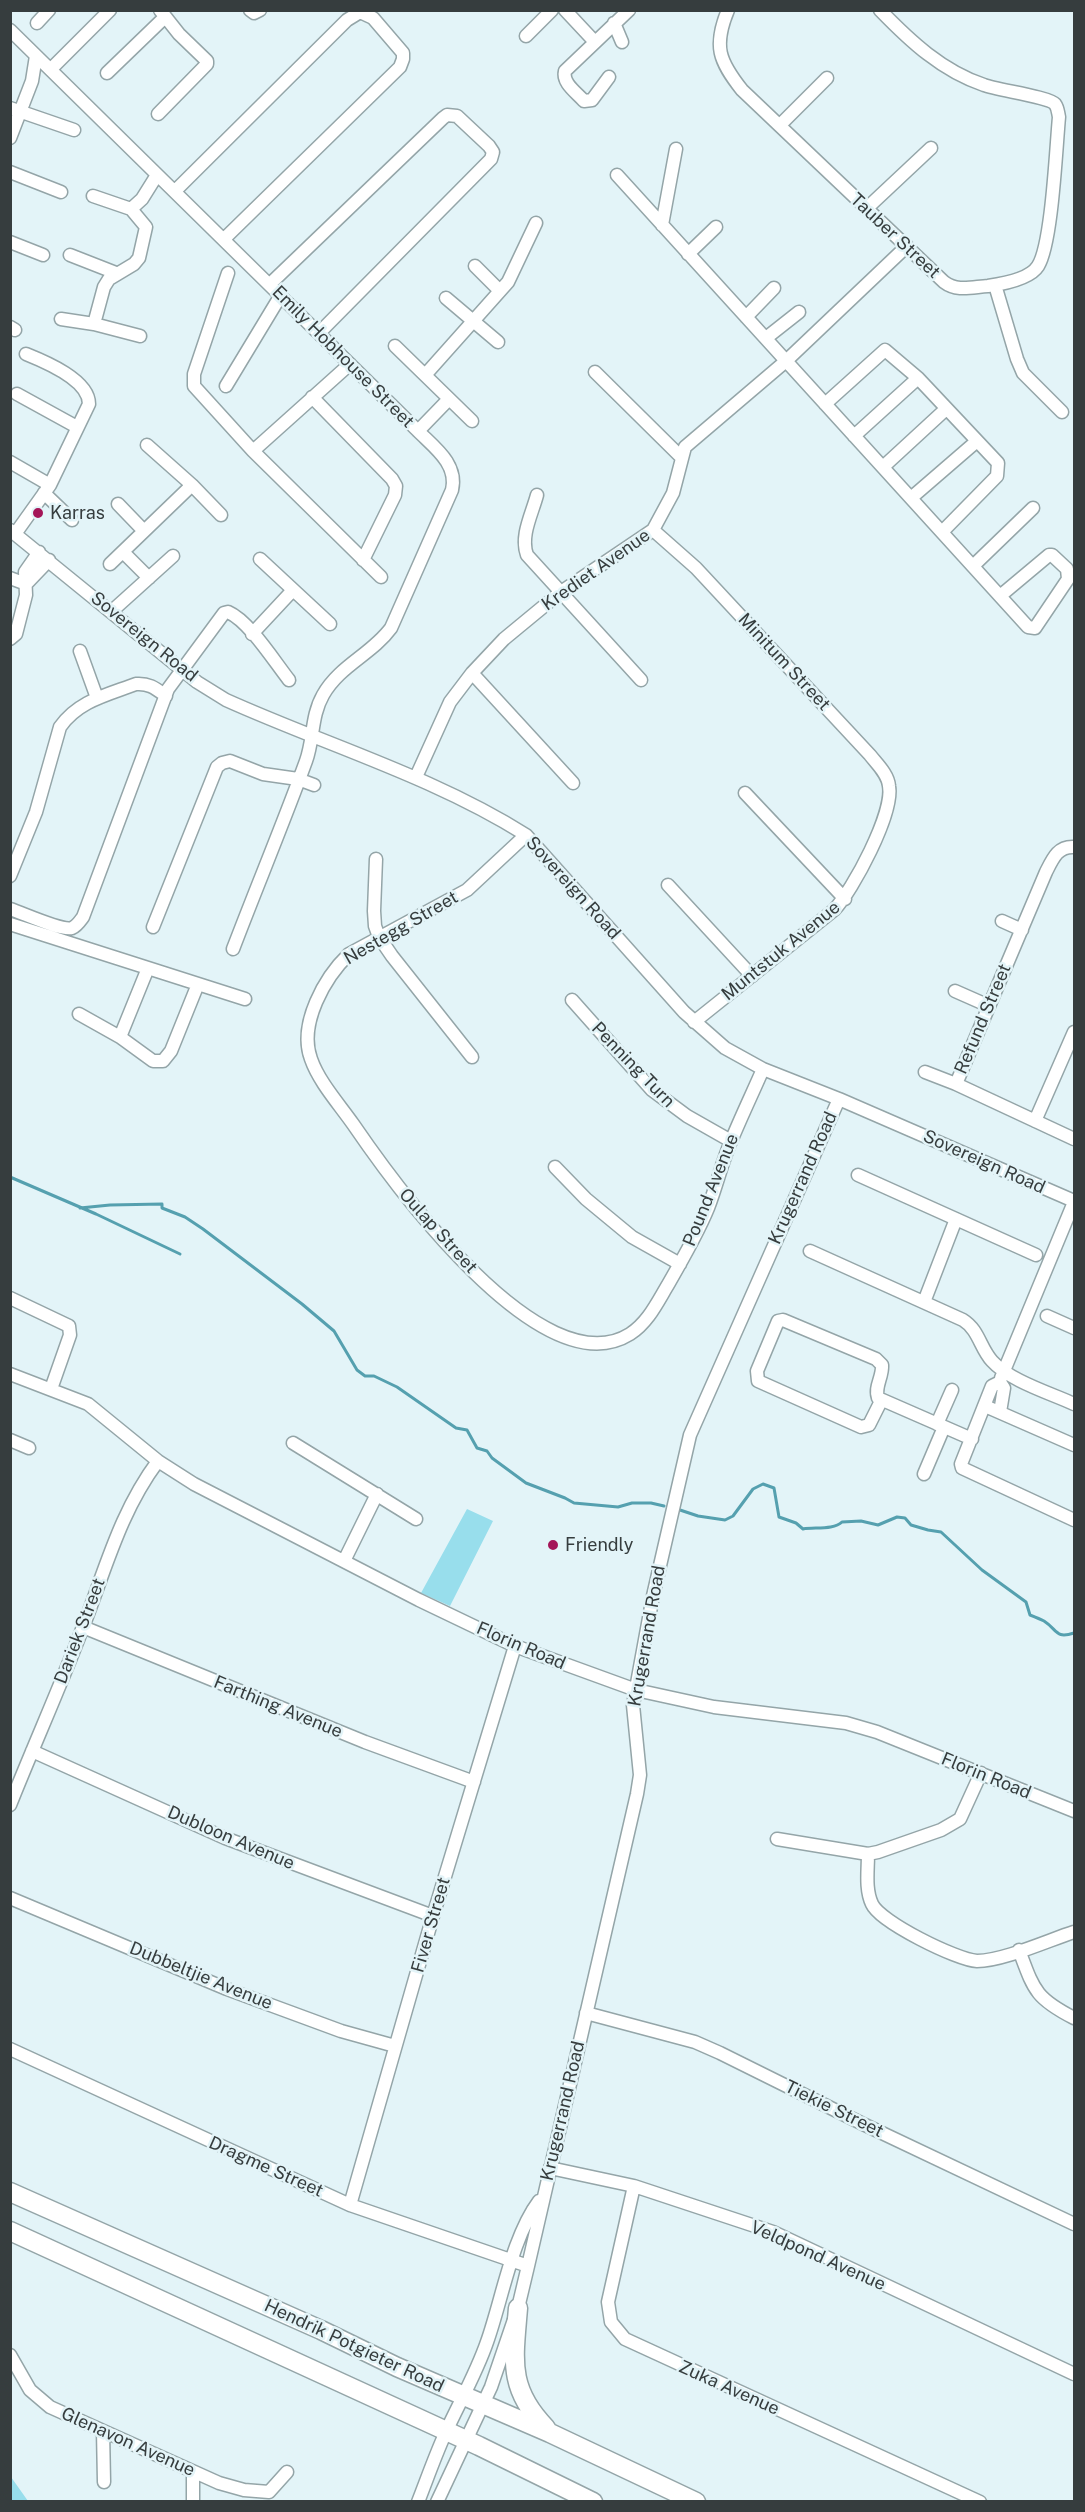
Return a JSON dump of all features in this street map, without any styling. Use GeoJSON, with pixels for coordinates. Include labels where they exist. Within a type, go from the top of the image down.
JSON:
{"type":"FeatureCollection","features":[{"type":"Feature","properties":{"kind":"main road","name":"Hendrik Potgieter Road"},"geometry":{"type":"LineString","coordinates":[[10,2192],[550,2433],[696,2502]]}},
{"type":"Feature","properties":{"kind":"main road"},"geometry":{"type":"LineString","coordinates":[[10,2231],[593,2502]]}},
{"type":"Feature","properties":{"kind":"main road"},"geometry":{"type":"LineString","coordinates":[[518,2307],[514,2359],[515,2378],[530,2412],[550,2433]]}},
{"type":"Feature","properties":{"kind":"street"},"geometry":{"type":"LineString","coordinates":[[37,23],[49,10]]}},
{"type":"Feature","properties":{"kind":"street"},"geometry":{"type":"LineString","coordinates":[[51,69],[110,10]]}},
{"type":"Feature","properties":{"kind":"street"},"geometry":{"type":"LineString","coordinates":[[250,10],[254,13],[260,10]]}},
{"type":"Feature","properties":{"kind":"street"},"geometry":{"type":"LineString","coordinates":[[526,36],[552,10]]}},
{"type":"Feature","properties":{"kind":"street"},"geometry":{"type":"LineString","coordinates":[[565,10],[594,41]]}},
{"type":"Feature","properties":{"kind":"street"},"geometry":{"type":"LineString","coordinates":[[609,77],[592,100],[584,101],[564,76],[594,41],[629,10]]}},
{"type":"Feature","properties":{"kind":"street","name":"Tauber Street"},"geometry":{"type":"LineString","coordinates":[[728,10],[718,47],[725,68],[742,90],[951,288],[996,285],[1028,275],[1038,267],[1043,252],[1059,117],[1053,102],[1046,98],[1019,95],[984,85],[960,75],[935,60],[904,35],[880,10]]}},
{"type":"Feature","properties":{"kind":"street"},"geometry":{"type":"LineString","coordinates":[[175,192],[347,20],[360,12],[372,18],[403,53],[400,67],[224,239]]}},
{"type":"Feature","properties":{"kind":"street"},"geometry":{"type":"LineString","coordinates":[[107,73],[162,14],[206,58],[207,64],[158,114]]}},
{"type":"Feature","properties":{"kind":"street"},"geometry":{"type":"LineString","coordinates":[[614,23],[622,42]]}},
{"type":"Feature","properties":{"kind":"street","name":"Emily Hobhouse Street"},"geometry":{"type":"LineString","coordinates":[[10,30],[418,431],[444,457],[452,470],[454,481],[452,490],[391,628],[383,638],[330,683],[315,712],[307,758],[233,949]]}},
{"type":"Feature","properties":{"kind":"street"},"geometry":{"type":"LineString","coordinates":[[10,138],[16,109],[32,81],[36,56]]}},
{"type":"Feature","properties":{"kind":"street"},"geometry":{"type":"LineString","coordinates":[[780,125],[827,78]]}},
{"type":"Feature","properties":{"kind":"street"},"geometry":{"type":"LineString","coordinates":[[16,109],[74,130]]}},
{"type":"Feature","properties":{"kind":"street"},"geometry":{"type":"LineString","coordinates":[[270,284],[447,115],[457,116],[489,146],[493,152],[491,159],[319,333]]}},
{"type":"Feature","properties":{"kind":"street"},"geometry":{"type":"LineString","coordinates":[[866,209],[931,148]]}},
{"type":"Feature","properties":{"kind":"street"},"geometry":{"type":"LineString","coordinates":[[662,225],[676,149]]}},
{"type":"Feature","properties":{"kind":"street"},"geometry":{"type":"LineString","coordinates":[[10,172],[61,192]]}},
{"type":"Feature","properties":{"kind":"street"},"geometry":{"type":"LineString","coordinates":[[131,208],[142,199],[157,175]]}},
{"type":"Feature","properties":{"kind":"street"},"geometry":{"type":"LineString","coordinates":[[617,175],[1028,627],[1035,628],[1068,579],[1066,569],[1052,555],[1049,555],[1000,596]]}},
{"type":"Feature","properties":{"kind":"street"},"geometry":{"type":"LineString","coordinates":[[93,196],[131,208],[144,223],[146,231],[139,258],[134,264],[116,273],[104,287],[94,324]]}},
{"type":"Feature","properties":{"kind":"street"},"geometry":{"type":"LineString","coordinates":[[426,374],[475,322],[514,272],[536,223]]}},
{"type":"Feature","properties":{"kind":"street"},"geometry":{"type":"LineString","coordinates":[[688,254],[716,227]]}},
{"type":"Feature","properties":{"kind":"street"},"geometry":{"type":"LineString","coordinates":[[10,242],[42,255]]}},
{"type":"Feature","properties":{"kind":"street","name":"Krediet Avenue"},"geometry":{"type":"LineString","coordinates":[[416,777],[450,702],[472,673],[504,639],[561,592],[653,530],[673,493],[684,447],[786,361],[907,246]]}},
{"type":"Feature","properties":{"kind":"street"},"geometry":{"type":"LineString","coordinates":[[70,255],[116,273]]}},
{"type":"Feature","properties":{"kind":"street"},"geometry":{"type":"LineString","coordinates":[[475,266],[500,291]]}},
{"type":"Feature","properties":{"kind":"street"},"geometry":{"type":"LineString","coordinates":[[228,273],[193,381],[194,386],[253,451],[381,577]]}},
{"type":"Feature","properties":{"kind":"street"},"geometry":{"type":"LineString","coordinates":[[996,285],[1023,373],[1062,412]]}},
{"type":"Feature","properties":{"kind":"street"},"geometry":{"type":"LineString","coordinates":[[746,316],[774,288]]}},
{"type":"Feature","properties":{"kind":"street"},"geometry":{"type":"LineString","coordinates":[[226,386],[281,295]]}},
{"type":"Feature","properties":{"kind":"street"},"geometry":{"type":"LineString","coordinates":[[446,298],[498,342]]}},
{"type":"Feature","properties":{"kind":"street"},"geometry":{"type":"LineString","coordinates":[[765,338],[799,312]]}},
{"type":"Feature","properties":{"kind":"street"},"geometry":{"type":"LineString","coordinates":[[61,319],[94,324],[140,336]]}},
{"type":"Feature","properties":{"kind":"street"},"geometry":{"type":"LineString","coordinates":[[395,346],[472,421]]}},
{"type":"Feature","properties":{"kind":"street"},"geometry":{"type":"LineString","coordinates":[[825,404],[885,350],[918,378],[998,463],[997,476],[942,532]]}},
{"type":"Feature","properties":{"kind":"street"},"geometry":{"type":"LineString","coordinates":[[13,532],[47,489],[89,404],[85,391],[64,372],[26,354]]}},
{"type":"Feature","properties":{"kind":"street"},"geometry":{"type":"LineString","coordinates":[[253,451],[350,364]]}},
{"type":"Feature","properties":{"kind":"street"},"geometry":{"type":"LineString","coordinates":[[595,372],[681,457]]}},
{"type":"Feature","properties":{"kind":"street"},"geometry":{"type":"LineString","coordinates":[[854,436],[918,378]]}},
{"type":"Feature","properties":{"kind":"street"},"geometry":{"type":"LineString","coordinates":[[17,394],[77,427]]}},
{"type":"Feature","properties":{"kind":"street"},"geometry":{"type":"LineString","coordinates":[[312,397],[392,479],[396,486],[395,495],[363,560]]}},
{"type":"Feature","properties":{"kind":"street"},"geometry":{"type":"LineString","coordinates":[[418,431],[449,399]]}},
{"type":"Feature","properties":{"kind":"street"},"geometry":{"type":"LineString","coordinates":[[883,467],[946,408]]}},
{"type":"Feature","properties":{"kind":"street"},"geometry":{"type":"LineString","coordinates":[[911,498],[977,441]]}},
{"type":"Feature","properties":{"kind":"street"},"geometry":{"type":"LineString","coordinates":[[147,445],[192,485],[221,515]]}},
{"type":"Feature","properties":{"kind":"street"},"geometry":{"type":"LineString","coordinates":[[10,462],[47,489],[72,520]]}},
{"type":"Feature","properties":{"kind":"street"},"geometry":{"type":"LineString","coordinates":[[110,564],[192,485]]}},
{"type":"Feature","properties":{"kind":"street"},"geometry":{"type":"LineString","coordinates":[[537,495],[524,546],[527,555],[641,680]]}},
{"type":"Feature","properties":{"kind":"street"},"geometry":{"type":"LineString","coordinates":[[118,504],[144,531]]}},
{"type":"Feature","properties":{"kind":"street"},"geometry":{"type":"LineString","coordinates":[[973,566],[1033,508]]}},
{"type":"Feature","properties":{"kind":"street","name":"Minitum Street"},"geometry":{"type":"LineString","coordinates":[[653,530],[696,568],[870,754],[888,781],[890,792],[888,807]]}},
{"type":"Feature","properties":{"kind":"street","name":"Sovereign Road"},"geometry":{"type":"LineString","coordinates":[[13,532],[197,682],[226,700],[416,777],[497,817],[526,835],[693,1022],[725,1048],[763,1069],[839,1099],[1074,1202]]}},
{"type":"Feature","properties":{"kind":"street"},"geometry":{"type":"LineString","coordinates":[[123,552],[149,578]]}},
{"type":"Feature","properties":{"kind":"street"},"geometry":{"type":"LineString","coordinates":[[10,639],[16,634],[26,584],[44,556]]}},
{"type":"Feature","properties":{"kind":"street"},"geometry":{"type":"LineString","coordinates":[[112,611],[173,556]]}},
{"type":"Feature","properties":{"kind":"street"},"geometry":{"type":"LineString","coordinates":[[260,559],[330,624]]}},
{"type":"Feature","properties":{"kind":"street"},"geometry":{"type":"LineString","coordinates":[[10,578],[26,584]]}},
{"type":"Feature","properties":{"kind":"street"},"geometry":{"type":"LineString","coordinates":[[252,634],[293,590]]}},
{"type":"Feature","properties":{"kind":"street"},"geometry":{"type":"LineString","coordinates":[[10,909],[60,927],[70,928],[78,925],[166,696],[181,669],[224,614],[228,612],[233,614],[289,680]]}},
{"type":"Feature","properties":{"kind":"street"},"geometry":{"type":"LineString","coordinates":[[81,651],[97,698]]}},
{"type":"Feature","properties":{"kind":"street"},"geometry":{"type":"LineString","coordinates":[[472,673],[573,783]]}},
{"type":"Feature","properties":{"kind":"street"},"geometry":{"type":"LineString","coordinates":[[10,876],[36,812],[60,727],[68,716],[97,698],[144,683],[153,686],[166,696]]}},
{"type":"Feature","properties":{"kind":"street"},"geometry":{"type":"LineString","coordinates":[[153,927],[217,767],[230,761],[263,774],[298,779],[314,785]]}},
{"type":"Feature","properties":{"kind":"street"},"geometry":{"type":"LineString","coordinates":[[745,793],[845,898]]}},
{"type":"Feature","properties":{"kind":"street","name":"Muntstuk Avenue"},"geometry":{"type":"LineString","coordinates":[[693,1022],[834,910],[845,898],[856,880],[888,807]]}},
{"type":"Feature","properties":{"kind":"street","name":"Nestegg Street"},"geometry":{"type":"LineString","coordinates":[[309,1042],[311,1015],[322,989],[337,965],[349,954],[466,890],[526,835]]}},
{"type":"Feature","properties":{"kind":"street","name":"Refund Street"},"geometry":{"type":"LineString","coordinates":[[1074,847],[1062,848],[1056,854],[956,1084],[1074,1139]]}},
{"type":"Feature","properties":{"kind":"street"},"geometry":{"type":"LineString","coordinates":[[376,859],[374,912],[379,937],[471,1057]]}},
{"type":"Feature","properties":{"kind":"street"},"geometry":{"type":"LineString","coordinates":[[668,885],[752,976]]}},
{"type":"Feature","properties":{"kind":"street"},"geometry":{"type":"LineString","coordinates":[[1002,921],[1022,930]]}},
{"type":"Feature","properties":{"kind":"street"},"geometry":{"type":"LineString","coordinates":[[10,924],[245,999]]}},
{"type":"Feature","properties":{"kind":"street"},"geometry":{"type":"LineString","coordinates":[[120,1037],[148,968]]}},
{"type":"Feature","properties":{"kind":"street"},"geometry":{"type":"LineString","coordinates":[[79,1014],[120,1037],[153,1060],[163,1061],[171,1052],[198,984]]}},
{"type":"Feature","properties":{"kind":"street"},"geometry":{"type":"LineString","coordinates":[[955,991],[989,1006]]}},
{"type":"Feature","properties":{"kind":"street","name":"Penning Turn"},"geometry":{"type":"LineString","coordinates":[[572,1000],[652,1090],[687,1116],[731,1141]]}},
{"type":"Feature","properties":{"kind":"street"},"geometry":{"type":"LineString","coordinates":[[1035,1121],[1074,1032]]}},
{"type":"Feature","properties":{"kind":"street","name":"Oulap Street"},"geometry":{"type":"LineString","coordinates":[[309,1042],[310,1059],[319,1076],[384,1169],[444,1243],[504,1300],[544,1326],[581,1343],[603,1342],[629,1334]]}},
{"type":"Feature","properties":{"kind":"street","name":"Pound Avenue"},"geometry":{"type":"LineString","coordinates":[[629,1334],[649,1316],[708,1208],[731,1141],[763,1069]]}},
{"type":"Feature","properties":{"kind":"street"},"geometry":{"type":"LineString","coordinates":[[925,1072],[956,1084]]}},
{"type":"Feature","properties":{"kind":"street","name":"Krugerrand Road"},"geometry":{"type":"LineString","coordinates":[[436,2502],[484,2404],[518,2307],[528,2266],[640,1775],[633,1712],[636,1690],[655,1585],[690,1435],[839,1099]]}},
{"type":"Feature","properties":{"kind":"street"},"geometry":{"type":"LineString","coordinates":[[555,1167],[586,1200],[632,1237],[680,1263]]}},
{"type":"Feature","properties":{"kind":"street"},"geometry":{"type":"LineString","coordinates":[[858,1175],[1036,1255]]}},
{"type":"Feature","properties":{"kind":"street"},"geometry":{"type":"LineString","coordinates":[[1074,1202],[1001,1377],[992,1386],[962,1464],[965,1472],[1074,1520]]}},
{"type":"Feature","properties":{"kind":"street"},"geometry":{"type":"LineString","coordinates":[[924,1302],[956,1219]]}},
{"type":"Feature","properties":{"kind":"street"},"geometry":{"type":"LineString","coordinates":[[810,1251],[970,1324],[1001,1377],[1004,1388],[1000,1412]]}},
{"type":"Feature","properties":{"kind":"street"},"geometry":{"type":"LineString","coordinates":[[10,1298],[69,1326],[70,1335],[51,1389]]}},
{"type":"Feature","properties":{"kind":"street"},"geometry":{"type":"LineString","coordinates":[[1047,1316],[1074,1328]]}},
{"type":"Feature","properties":{"kind":"street"},"geometry":{"type":"LineString","coordinates":[[881,1401],[869,1425],[861,1427],[758,1382],[757,1371],[778,1321],[783,1320],[880,1362],[883,1370],[876,1394],[881,1401],[972,1439]]}},
{"type":"Feature","properties":{"kind":"street","name":"Florin Road"},"geometry":{"type":"LineString","coordinates":[[10,1374],[88,1404],[158,1461],[247,1512],[515,1646],[636,1690],[714,1707],[846,1723],[877,1732],[1074,1811]]}},
{"type":"Feature","properties":{"kind":"street"},"geometry":{"type":"LineString","coordinates":[[1001,1377],[1074,1404]]}},
{"type":"Feature","properties":{"kind":"street"},"geometry":{"type":"LineString","coordinates":[[924,1474],[952,1390]]}},
{"type":"Feature","properties":{"kind":"street"},"geometry":{"type":"LineString","coordinates":[[985,1406],[1074,1445]]}},
{"type":"Feature","properties":{"kind":"street"},"geometry":{"type":"LineString","coordinates":[[10,1440],[29,1448]]}},
{"type":"Feature","properties":{"kind":"street"},"geometry":{"type":"LineString","coordinates":[[293,1443],[416,1519]]}},
{"type":"Feature","properties":{"kind":"street","name":"Dariek Street"},"geometry":{"type":"LineString","coordinates":[[10,1805],[83,1627],[127,1508],[140,1485],[158,1461]]}},
{"type":"Feature","properties":{"kind":"street"},"geometry":{"type":"LineString","coordinates":[[344,1561],[377,1494]]}},
{"type":"Feature","properties":{"kind":"street","name":"Farthing Avenue"},"geometry":{"type":"LineString","coordinates":[[83,1627],[364,1742],[474,1782]]}},
{"type":"Feature","properties":{"kind":"street","name":"Fiver Street"},"geometry":{"type":"LineString","coordinates":[[350,2205],[433,1916],[515,1646]]}},
{"type":"Feature","properties":{"kind":"street","name":"Dubloon Avenue"},"geometry":{"type":"LineString","coordinates":[[32,1751],[225,1838],[433,1916]]}},
{"type":"Feature","properties":{"kind":"street"},"geometry":{"type":"LineString","coordinates":[[777,1839],[868,1854],[941,1830],[960,1819],[981,1773]]}},
{"type":"Feature","properties":{"kind":"street"},"geometry":{"type":"LineString","coordinates":[[868,1854],[868,1889],[877,1912],[965,1959],[984,1960],[1074,1932]]}},
{"type":"Feature","properties":{"kind":"street","name":"Dubbeltjie Avenue"},"geometry":{"type":"LineString","coordinates":[[10,1898],[283,2010],[341,2031],[395,2046]]}},
{"type":"Feature","properties":{"kind":"street"},"geometry":{"type":"LineString","coordinates":[[1019,1950],[1035,1992],[1048,2004],[1074,2018]]}},
{"type":"Feature","properties":{"kind":"street","name":"Tiekie Street"},"geometry":{"type":"LineString","coordinates":[[586,2013],[695,2042],[1074,2224]]}},
{"type":"Feature","properties":{"kind":"street","name":"Dragme Street"},"geometry":{"type":"LineString","coordinates":[[10,2049],[350,2205],[528,2266]]}},
{"type":"Feature","properties":{"kind":"street","name":"Veldpond Avenue"},"geometry":{"type":"LineString","coordinates":[[550,2168],[634,2186],[773,2232],[1074,2374]]}},
{"type":"Feature","properties":{"kind":"street","name":"Zuka Avenue"},"geometry":{"type":"LineString","coordinates":[[634,2186],[608,2302],[611,2322],[625,2339],[980,2502]]}},
{"type":"Feature","properties":{"kind":"street","name":"Krugerrand Road"},"geometry":{"type":"LineString","coordinates":[[418,2502],[446,2432],[487,2344],[511,2262],[528,2220],[544,2196]]}},
{"type":"Feature","properties":{"kind":"street","name":"Glenavon Avenue"},"geometry":{"type":"LineString","coordinates":[[10,2355],[30,2390],[50,2407],[234,2489],[270,2497]]}},
{"type":"Feature","properties":{"kind":"street"},"geometry":{"type":"LineString","coordinates":[[102,2431],[104,2482]]}},
{"type":"Feature","properties":{"kind":"street"},"geometry":{"type":"LineString","coordinates":[[193,2472],[193,2502]]}},
{"type":"Feature","properties":{"kind":"street"},"geometry":{"type":"LineString","coordinates":[[270,2497],[288,2472]]}},
{"type":"Feature","properties":{"kind":"shaded area"},"geometry":{"type":"Polygon","coordinates":[[[467,1509],[493,1521],[450,1606],[421,1593],[467,1509]]]}},
{"type":"Feature","properties":{"kind":"shaded area"},"geometry":{"type":"Polygon","coordinates":[[[11,2477],[28,2501],[11,2501],[11,2477]]]}},
{"type":"Feature","properties":{"kind":"waterway"},"geometry":{"type":"LineString","coordinates":[[10,1177],[180,1254]]}},
{"type":"Feature","properties":{"kind":"waterway"},"geometry":{"type":"LineString","coordinates":[[80,1208],[162,1204],[162,1208],[185,1217],[302,1304],[334,1331],[357,1370],[365,1376],[374,1376],[397,1387],[456,1428],[467,1430],[477,1448],[487,1451],[492,1458],[526,1483],[574,1503],[618,1507],[632,1503],[651,1503],[664,1506]]}},
{"type":"Feature","properties":{"kind":"waterway"},"geometry":{"type":"LineString","coordinates":[[680,1510],[698,1516],[725,1520],[733,1516],[753,1489],[763,1484],[774,1488],[779,1517],[796,1523],[803,1529],[829,1527],[842,1522],[861,1521],[878,1525],[897,1517],[905,1518],[911,1525],[941,1532],[982,1570],[1026,1602],[1030,1615],[1049,1624],[1057,1633],[1063,1635],[1074,1633]]}},
{"type":"Feature","properties":{"kind":"place","name":"Karras"},"geometry":{"type":"Point","coordinates":[38,513]}},
{"type":"Feature","properties":{"kind":"place","name":"Friendly"},"geometry":{"type":"Point","coordinates":[553,1545]}}]}
